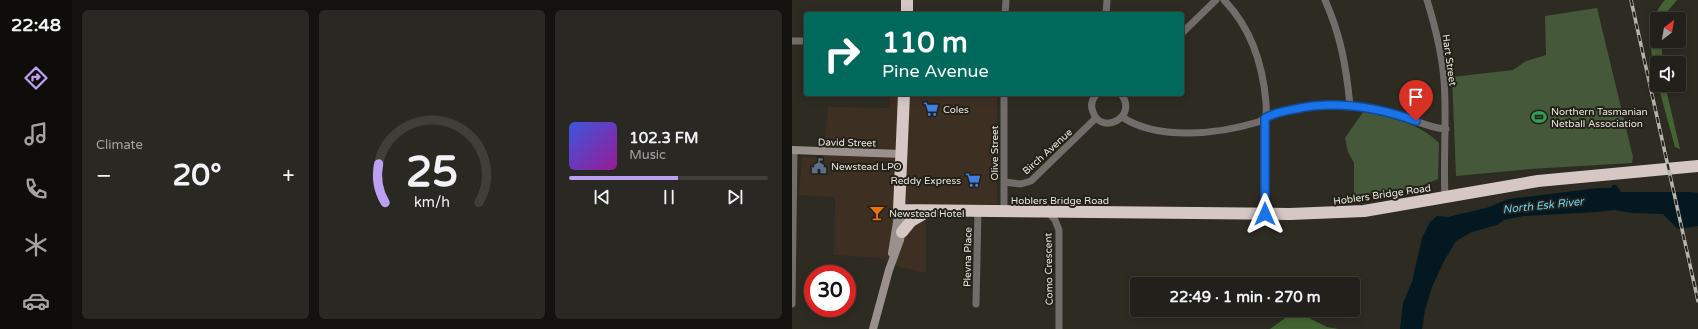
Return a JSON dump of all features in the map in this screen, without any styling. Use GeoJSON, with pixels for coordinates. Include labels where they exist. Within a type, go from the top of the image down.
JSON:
{"type":"FeatureCollection","features":[{"type":"Feature","properties":{"kind":"highway"},"geometry":{"type":"LineString","coordinates":[[907,0],[907,12]]}},
{"type":"Feature","properties":{"kind":"highway"},"geometry":{"type":"LineString","coordinates":[[902,210],[900,168],[902,154],[904,96]]}},
{"type":"Feature","properties":{"kind":"highway","name":"Hoblers Bridge Road"},"geometry":{"type":"LineString","coordinates":[[902,210],[1322,214],[1364,211],[1538,181],[1698,166]]}},
{"type":"Feature","properties":{"kind":"highway"},"geometry":{"type":"LineString","coordinates":[[902,232],[911,221],[929,211]]}},
{"type":"Feature","properties":{"kind":"street"},"geometry":{"type":"LineString","coordinates":[[1005,12],[1006,0]]}},
{"type":"Feature","properties":{"kind":"street"},"geometry":{"type":"LineString","coordinates":[[1106,12],[1107,0]]}},
{"type":"Feature","properties":{"kind":"street"},"geometry":{"type":"LineString","coordinates":[[1184,31],[1216,0]]}},
{"type":"Feature","properties":{"kind":"street"},"geometry":{"type":"LineString","coordinates":[[1224,0],[1243,25],[1255,49],[1263,78],[1266,105],[1265,214]]}},
{"type":"Feature","properties":{"kind":"street"},"geometry":{"type":"LineString","coordinates":[[1325,0],[1342,44],[1347,68],[1350,105]]}},
{"type":"Feature","properties":{"kind":"street","name":"Hart Street"},"geometry":{"type":"LineString","coordinates":[[1427,0],[1440,45],[1444,72],[1446,196]]}},
{"type":"Feature","properties":{"kind":"street"},"geometry":{"type":"LineString","coordinates":[[792,41],[804,41]]}},
{"type":"Feature","properties":{"kind":"street","name":"Olive Street"},"geometry":{"type":"LineString","coordinates":[[1004,96],[1004,212]]}},
{"type":"Feature","properties":{"kind":"street"},"geometry":{"type":"LineString","coordinates":[[1096,96],[1092,102],[1092,108],[1096,118],[1107,123],[1118,121],[1122,117],[1126,108],[1122,96]]}},
{"type":"Feature","properties":{"kind":"street"},"geometry":{"type":"LineString","coordinates":[[1122,117],[1140,126],[1186,133],[1228,129],[1265,118],[1272,114],[1309,106],[1350,105],[1398,114],[1434,128],[1446,129]]}},
{"type":"Feature","properties":{"kind":"street","name":"Birch Avenue"},"geometry":{"type":"LineString","coordinates":[[1004,182],[1021,184],[1031,181],[1096,118]]}},
{"type":"Feature","properties":{"kind":"street"},"geometry":{"type":"LineString","coordinates":[[792,304],[793,150]]}},
{"type":"Feature","properties":{"kind":"street","name":"David Street"},"geometry":{"type":"LineString","coordinates":[[793,150],[902,154]]}},
{"type":"Feature","properties":{"kind":"street"},"geometry":{"type":"LineString","coordinates":[[889,270],[902,232],[902,210]]}},
{"type":"Feature","properties":{"kind":"street"},"geometry":{"type":"LineString","coordinates":[[874,329],[902,210]]}},
{"type":"Feature","properties":{"kind":"street","name":"Plevna Place"},"geometry":{"type":"LineString","coordinates":[[976,304],[978,211]]}},
{"type":"Feature","properties":{"kind":"street","name":"Como Crescent"},"geometry":{"type":"LineString","coordinates":[[1048,212],[1055,220],[1059,230],[1059,329]]}},
{"type":"Feature","properties":{"kind":"shaded area"},"geometry":{"type":"Polygon","coordinates":[[[890,96],[997,96],[997,204],[926,204],[926,273],[899,267],[881,258],[834,255],[835,197],[799,195],[802,157],[823,157],[828,107],[890,108],[890,96]]]}},
{"type":"Feature","properties":{"kind":"green space"},"geometry":{"type":"Polygon","coordinates":[[[1665,0],[1677,0],[1667,12],[1657,12],[1665,0]]]}},
{"type":"Feature","properties":{"kind":"green space","name":"Northern Tasmanian Netball Association"},"geometry":{"type":"Polygon","coordinates":[[[1597,8],[1633,157],[1632,163],[1530,169],[1456,176],[1452,77],[1513,70],[1526,61],[1546,55],[1545,16],[1597,8]]]}},
{"type":"Feature","properties":{"kind":"green space"},"geometry":{"type":"Polygon","coordinates":[[[1662,48],[1662,56],[1652,56],[1651,49],[1662,48]]]}},
{"type":"Feature","properties":{"kind":"green space"},"geometry":{"type":"Polygon","coordinates":[[[1660,92],[1667,92],[1680,149],[1675,147],[1660,92]]]}},
{"type":"Feature","properties":{"kind":"green space"},"geometry":{"type":"Polygon","coordinates":[[[1363,112],[1404,122],[1423,130],[1439,143],[1438,179],[1418,187],[1354,198],[1354,163],[1348,152],[1345,138],[1363,112]]]}},
{"type":"Feature","properties":{"kind":"green space"},"geometry":{"type":"Polygon","coordinates":[[[1287,317],[1307,317],[1327,327],[1339,329],[1270,329],[1287,317]]]}},
{"type":"Feature","properties":{"kind":"water","name":"North Esk River"},"geometry":{"type":"Polygon","coordinates":[[[1613,185],[1616,185],[1621,192],[1698,193],[1698,226],[1678,229],[1663,214],[1633,213],[1614,210],[1523,216],[1504,220],[1497,225],[1472,232],[1456,241],[1444,261],[1432,287],[1425,310],[1422,329],[1400,329],[1403,303],[1412,282],[1422,238],[1430,222],[1437,216],[1448,217],[1486,208],[1509,199],[1598,188],[1611,188],[1613,185]]]}},
{"type":"Feature","properties":{"kind":"railway"},"geometry":{"type":"LineString","coordinates":[[1631,0],[1698,301]]}},
{"type":"Feature","properties":{"kind":"place","name":"Coles"},"geometry":{"type":"Point","coordinates":[931,109]}},
{"type":"Feature","properties":{"kind":"place","name":"Northern Tasmanian Netball Association"},"geometry":{"type":"Point","coordinates":[1539,117]}},
{"type":"Feature","properties":{"kind":"place","name":"Newstead LPO"},"geometry":{"type":"Point","coordinates":[819,166]}},
{"type":"Feature","properties":{"kind":"place","name":"Reddy Express"},"geometry":{"type":"Point","coordinates":[973,180]}},
{"type":"Feature","properties":{"kind":"place","name":"Newstead Hotel"},"geometry":{"type":"Point","coordinates":[877,213]}},
{"type":"Feature","properties":{"kind":"route"},"geometry":{"type":"LineString","coordinates":[[1265,214],[1265,118],[1272,114],[1309,106],[1350,105],[1398,114],[1416,121]]}}]}
